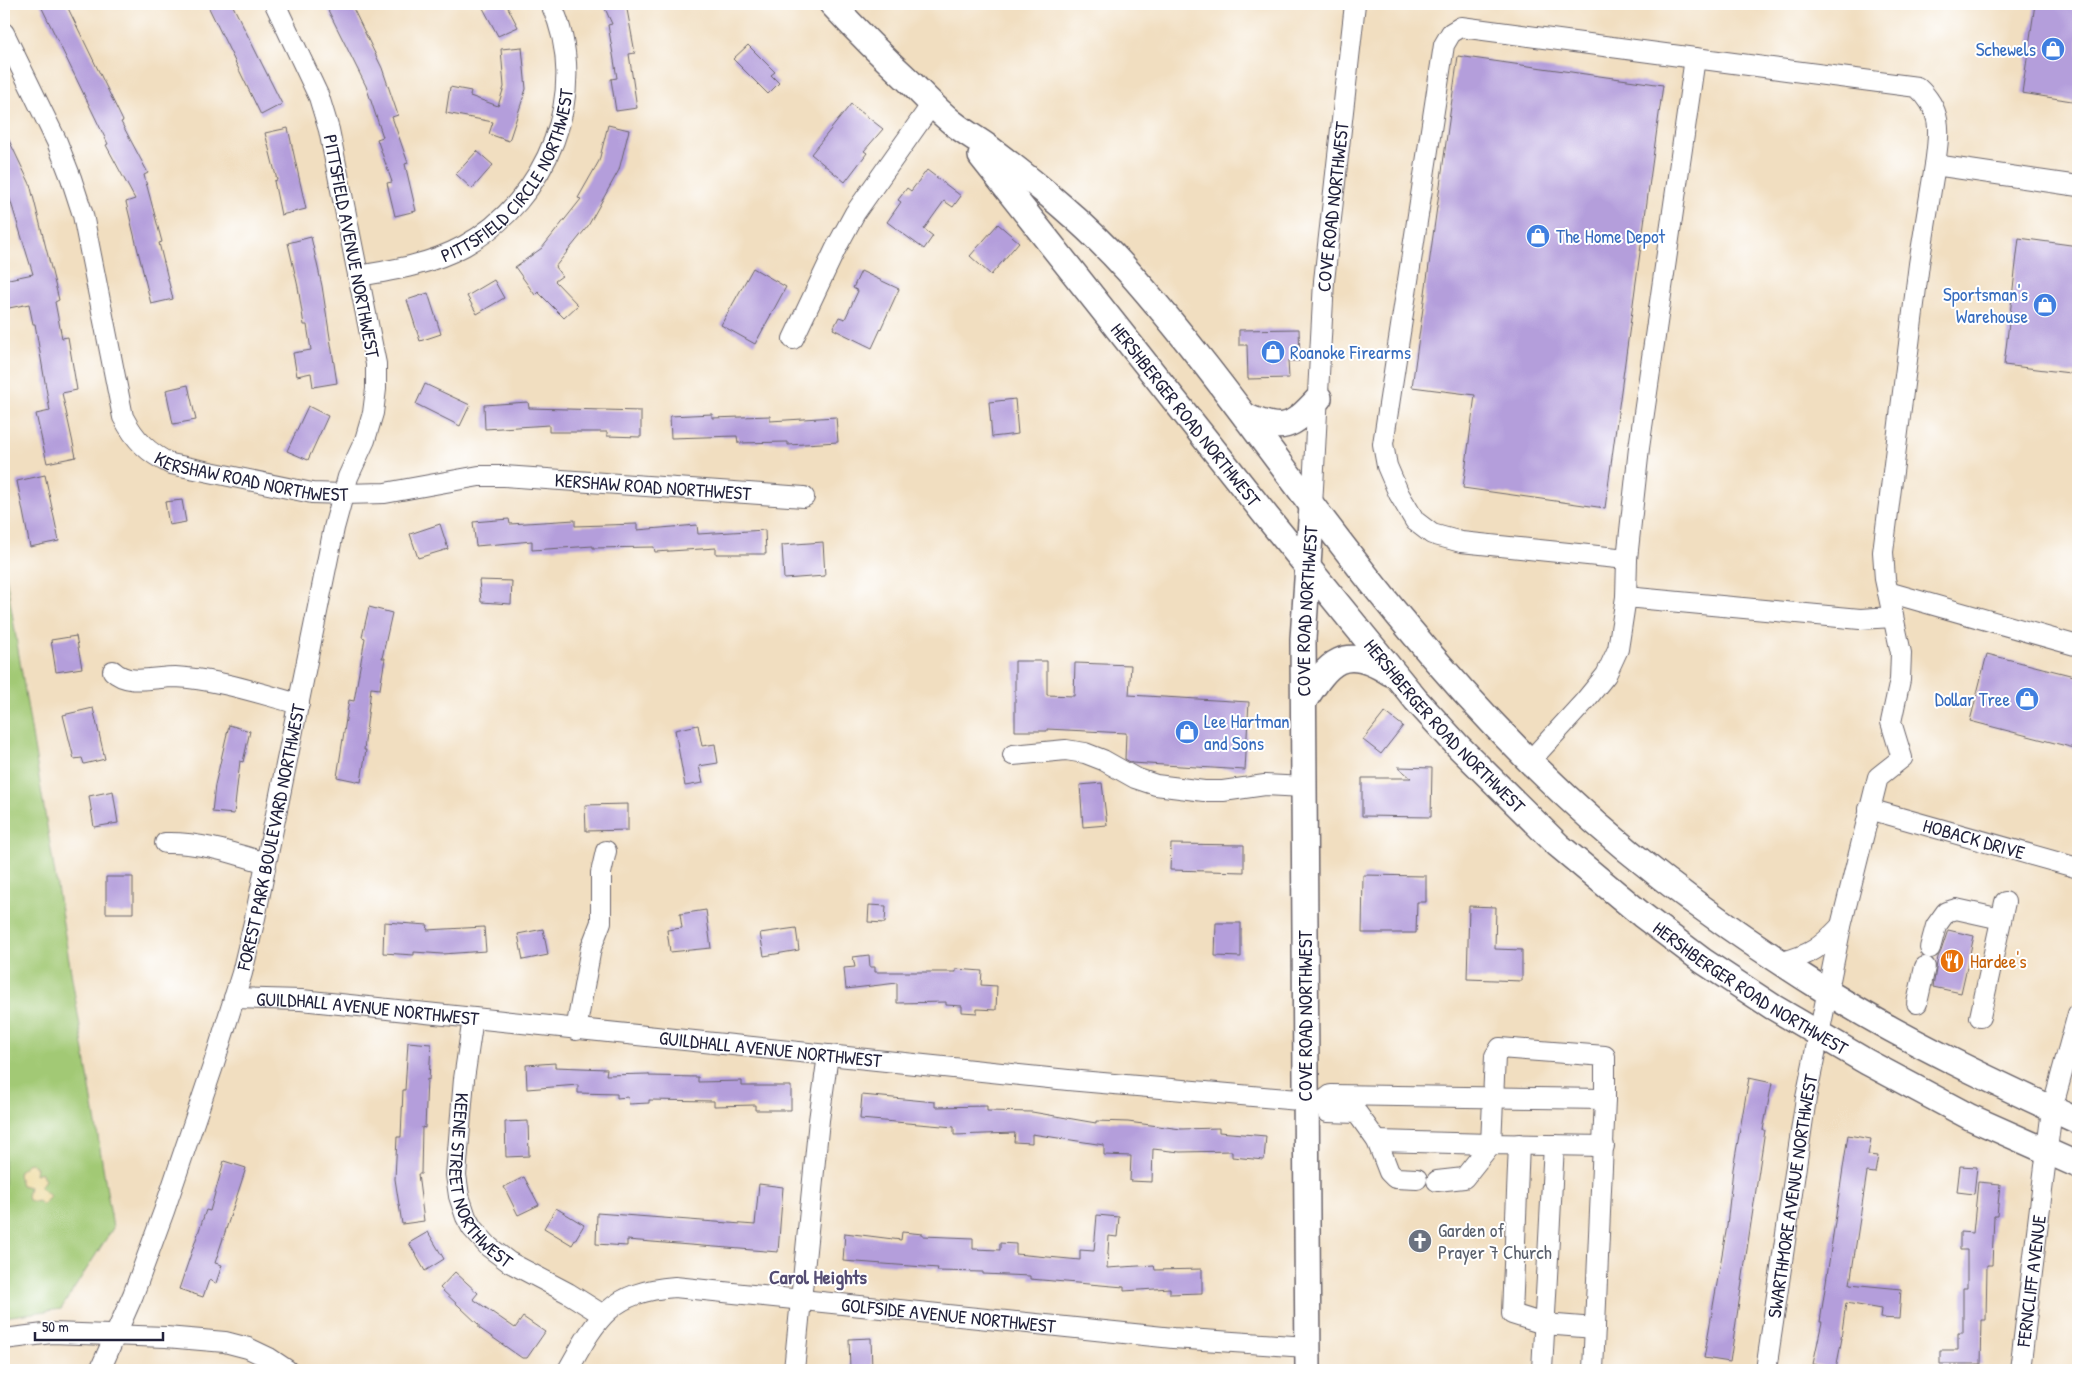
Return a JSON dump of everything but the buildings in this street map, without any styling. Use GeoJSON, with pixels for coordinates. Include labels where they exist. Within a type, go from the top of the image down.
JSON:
{"type":"FeatureCollection","features":[{"type":"Feature","properties":{"kind":"main road","name":"HERSHBERGER ROAD NORTHWEST"},"geometry":{"type":"LineString","coordinates":[[832,4],[932,104],[1065,208],[1092,232],[1181,334],[1312,506],[1403,621],[1472,701],[1530,761],[1574,802],[1657,874],[1704,909],[1828,992],[1931,1049],[2078,1121]]}},
{"type":"Feature","properties":{"kind":"main road","name":"HERSHBERGER ROAD NORTHWEST"},"geometry":{"type":"LineString","coordinates":[[954,123],[1009,189],[1077,277],[1400,680],[1458,746],[1558,845],[1703,961],[1773,1007],[1867,1062],[1970,1117],[2078,1165]]}},
{"type":"Feature","properties":{"kind":"main road"},"geometry":{"type":"LineString","coordinates":[[1245,416],[1272,426],[1289,424],[1302,416],[1319,398]]}},
{"type":"Feature","properties":{"kind":"main road","name":"COVE ROAD NORTHWEST"},"geometry":{"type":"LineString","coordinates":[[1307,1359],[1314,1101],[1304,787],[1303,639],[1312,506]]}},
{"type":"Feature","properties":{"kind":"main road"},"geometry":{"type":"LineString","coordinates":[[1304,701],[1321,674],[1330,666],[1351,658],[1362,658],[1400,680]]}},
{"type":"Feature","properties":{"kind":"street","name":"PITTSFIELD AVENUE NORTHWEST"},"geometry":{"type":"LineString","coordinates":[[275,4],[320,97],[329,130],[376,364],[374,413],[343,494]]}},
{"type":"Feature","properties":{"kind":"street","name":"PITTSFIELD CIRCLE NORTHWEST"},"geometry":{"type":"LineString","coordinates":[[358,276],[409,268],[464,246],[490,229],[511,210],[533,183],[547,158],[558,132],[566,83],[562,39],[551,4]]}},
{"type":"Feature","properties":{"kind":"street","name":"COVE ROAD NORTHWEST"},"geometry":{"type":"LineString","coordinates":[[1312,506],[1324,281],[1355,4]]}},
{"type":"Feature","properties":{"kind":"street"},"geometry":{"type":"LineString","coordinates":[[1626,597],[1860,619],[1893,618],[1882,552],[1919,264],[1940,127],[1933,105],[1917,87],[1461,27],[1450,33],[1444,45],[1383,444],[1387,466],[1399,494],[1415,521],[1432,534],[1461,542],[1627,560]]}},
{"type":"Feature","properties":{"kind":"street","name":"KERSHAW ROAD NORTHWEST"},"geometry":{"type":"LineString","coordinates":[[4,33],[57,142],[71,178],[82,216],[123,417],[131,432],[142,446],[156,457],[171,464],[312,493],[385,493],[478,476],[504,476],[804,497]]}},
{"type":"Feature","properties":{"kind":"street"},"geometry":{"type":"LineString","coordinates":[[1530,761],[1606,675],[1618,649],[1626,597],[1627,560],[1640,448],[1696,58]]}},
{"type":"Feature","properties":{"kind":"street"},"geometry":{"type":"LineString","coordinates":[[793,339],[836,248],[856,214],[932,104]]}},
{"type":"Feature","properties":{"kind":"street"},"geometry":{"type":"LineString","coordinates":[[1935,165],[2078,186]]}},
{"type":"Feature","properties":{"kind":"street","name":"FOREST PARK BOULEVARD NORTHWEST"},"geometry":{"type":"LineString","coordinates":[[100,1370],[133,1295],[164,1211],[234,998],[255,918],[334,528],[343,494]]}},
{"type":"Feature","properties":{"kind":"street"},"geometry":{"type":"LineString","coordinates":[[1888,592],[2078,646]]}},
{"type":"Feature","properties":{"kind":"street","name":"SWARTHMORE AVENUE NORTHWEST"},"geometry":{"type":"LineString","coordinates":[[1766,1370],[1806,1098],[1841,926],[1878,777],[1902,758],[1891,722],[1900,680],[1900,653],[1893,618]]}},
{"type":"Feature","properties":{"kind":"street"},"geometry":{"type":"LineString","coordinates":[[113,670],[119,677],[128,680],[159,677],[188,678],[228,684],[299,704]]}},
{"type":"Feature","properties":{"kind":"street"},"geometry":{"type":"LineString","coordinates":[[1013,755],[1066,750],[1085,753],[1103,760],[1135,778],[1156,785],[1204,791],[1222,791],[1265,785],[1304,787]]}},
{"type":"Feature","properties":{"kind":"street","name":"HOBACK DRIVE"},"geometry":{"type":"LineString","coordinates":[[1869,809],[2078,868]]}},
{"type":"Feature","properties":{"kind":"street"},"geometry":{"type":"LineString","coordinates":[[165,843],[186,842],[266,863]]}},
{"type":"Feature","properties":{"kind":"street"},"geometry":{"type":"LineString","coordinates":[[576,1030],[591,948],[601,922],[601,873],[606,851]]}},
{"type":"Feature","properties":{"kind":"street"},"geometry":{"type":"LineString","coordinates":[[1917,1003],[1936,926],[1946,912],[1956,909],[2003,911],[1980,1017]]}},
{"type":"Feature","properties":{"kind":"street"},"geometry":{"type":"LineString","coordinates":[[1782,962],[1805,956],[1826,942],[1841,926]]}},
{"type":"Feature","properties":{"kind":"street","name":"GUILDHALL AVENUE NORTHWEST"},"geometry":{"type":"LineString","coordinates":[[234,998],[301,1000],[576,1030],[1212,1094],[1314,1101]]}},
{"type":"Feature","properties":{"kind":"street","name":"FERNCLIFF AVENUE"},"geometry":{"type":"LineString","coordinates":[[2020,1370],[2045,1150],[2052,1109],[2078,1014]]}},
{"type":"Feature","properties":{"kind":"street","name":"KEENE STREET NORTHWEST"},"geometry":{"type":"LineString","coordinates":[[473,1018],[464,1079],[456,1175],[459,1196],[466,1217],[472,1228],[489,1247],[508,1262],[568,1293],[603,1315]]}},
{"type":"Feature","properties":{"kind":"street"},"geometry":{"type":"LineString","coordinates":[[1437,1181],[1464,1178],[1491,1144],[1495,1056],[1500,1048],[1605,1056],[1606,1099],[1593,1370]]}},
{"type":"Feature","properties":{"kind":"street"},"geometry":{"type":"LineString","coordinates":[[794,1370],[819,1120],[828,1055]]}},
{"type":"Feature","properties":{"kind":"street"},"geometry":{"type":"LineString","coordinates":[[1314,1101],[1331,1095],[1606,1099]]}},
{"type":"Feature","properties":{"kind":"street"},"geometry":{"type":"LineString","coordinates":[[1314,1101],[1328,1112],[1357,1112],[1376,1141],[1388,1172],[1395,1178],[1417,1180]]}},
{"type":"Feature","properties":{"kind":"street"},"geometry":{"type":"LineString","coordinates":[[1376,1141],[1604,1146]]}},
{"type":"Feature","properties":{"kind":"street"},"geometry":{"type":"LineString","coordinates":[[1519,1144],[1512,1314],[1544,1324],[1595,1328]]}},
{"type":"Feature","properties":{"kind":"street"},"geometry":{"type":"LineString","coordinates":[[1542,1370],[1554,1145]]}},
{"type":"Feature","properties":{"kind":"street","name":"GOLFSIDE AVENUE NORTHWEST"},"geometry":{"type":"LineString","coordinates":[[568,1370],[590,1331],[603,1315],[618,1303],[636,1293],[675,1287],[801,1298],[1173,1338],[1307,1359]]}},
{"type":"Feature","properties":{"kind":"street"},"geometry":{"type":"LineString","coordinates":[[4,1339],[52,1333],[225,1342],[248,1348],[269,1358],[286,1370]]}},
{"type":"Feature","properties":{"kind":"green space"},"geometry":{"type":"Polygon","coordinates":[[[4,564],[113,1228],[61,1309],[4,1317],[4,564]]]}},
{"type":"Feature","properties":{"kind":"sand"},"geometry":{"type":"Polygon","coordinates":[[[31,1163],[36,1167],[35,1174],[41,1172],[45,1180],[40,1187],[50,1196],[44,1204],[28,1200],[29,1187],[21,1185],[18,1175],[19,1171],[31,1163]]]}},
{"type":"Feature","properties":{"kind":"place","name":"Schewels"},"geometry":{"type":"Point","coordinates":[2053,49]}},
{"type":"Feature","properties":{"kind":"place","name":"The Home Depot"},"geometry":{"type":"Point","coordinates":[1538,236]}},
{"type":"Feature","properties":{"kind":"place","name":"Sportsman's Warehouse"},"geometry":{"type":"Point","coordinates":[2045,305]}},
{"type":"Feature","properties":{"kind":"place","name":"Roanoke Firearms"},"geometry":{"type":"Point","coordinates":[1273,352]}},
{"type":"Feature","properties":{"kind":"place","name":"Dollar Tree"},"geometry":{"type":"Point","coordinates":[2027,699]}},
{"type":"Feature","properties":{"kind":"place","name":"Lee Hartman and Sons"},"geometry":{"type":"Point","coordinates":[1187,732]}},
{"type":"Feature","properties":{"kind":"place","name":"Hardee's"},"geometry":{"type":"Point","coordinates":[1952,961]}},
{"type":"Feature","properties":{"kind":"place","name":"Garden of Prayer 7 Church"},"geometry":{"type":"Point","coordinates":[1420,1241]}},
{"type":"Feature","properties":{"kind":"district","name":"Carol Heights"},"geometry":{"type":"Point","coordinates":[818,1277]}}]}
